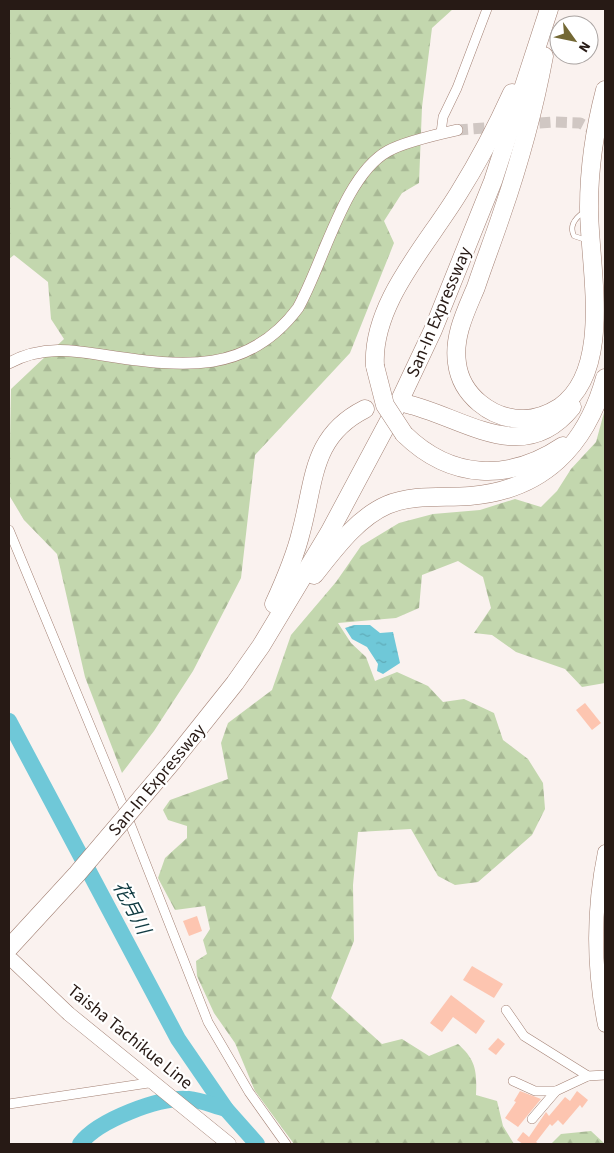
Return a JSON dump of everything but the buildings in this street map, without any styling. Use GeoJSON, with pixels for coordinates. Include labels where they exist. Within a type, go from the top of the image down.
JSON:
{"type":"FeatureCollection","features":[{"type":"Feature","properties":{"kind":"highway"},"geometry":{"type":"LineString","coordinates":[[549,9],[503,114],[481,154],[387,307],[376,341],[375,366],[385,405],[404,434],[416,446],[445,463],[477,471],[506,470],[538,460],[570,441],[586,426]]}},
{"type":"Feature","properties":{"kind":"highway","name":"San-In Expressway"},"geometry":{"type":"LineString","coordinates":[[9,940],[120,818],[235,683],[334,524],[401,407],[496,172],[549,9]]}},
{"type":"Feature","properties":{"kind":"highway"},"geometry":{"type":"LineString","coordinates":[[554,9],[536,96],[525,138],[502,214],[460,330],[457,363],[461,379],[478,402],[489,411],[513,419],[527,419],[553,412],[566,404],[580,388],[597,376]]}},
{"type":"Feature","properties":{"kind":"highway"},"geometry":{"type":"LineString","coordinates":[[605,90],[591,160],[589,208],[605,290]]}},
{"type":"Feature","properties":{"kind":"highway"},"geometry":{"type":"LineString","coordinates":[[259,645],[335,549],[362,521],[387,505],[413,498],[471,496],[499,492],[540,475],[571,449],[598,404],[596,240],[599,163],[605,124]]}},
{"type":"Feature","properties":{"kind":"highway"},"geometry":{"type":"LineString","coordinates":[[401,407],[433,412],[492,434],[523,436],[539,432],[564,417],[581,393],[597,376]]}},
{"type":"Feature","properties":{"kind":"highway"},"geometry":{"type":"LineString","coordinates":[[259,645],[290,570],[302,530],[313,476],[323,448],[339,425],[365,409]]}},
{"type":"Feature","properties":{"kind":"highway","name":"San-In Expressway"},"geometry":{"type":"LineString","coordinates":[[9,948],[123,822],[170,761]]}},
{"type":"Feature","properties":{"kind":"main road"},"geometry":{"type":"LineString","coordinates":[[605,852],[598,885],[595,949],[599,995],[605,1026]]}},
{"type":"Feature","properties":{"kind":"main road","name":"Taisha Tachikue Line"},"geometry":{"type":"LineString","coordinates":[[9,957],[69,1014],[174,1097],[229,1144]]}},
{"type":"Feature","properties":{"kind":"street"},"geometry":{"type":"LineString","coordinates":[[441,133],[443,117],[457,88],[486,9]]}},
{"type":"Feature","properties":{"kind":"street"},"geometry":{"type":"LineString","coordinates":[[9,363],[29,354],[47,350],[66,349],[180,365],[224,360],[246,352],[269,338],[288,322],[298,308],[354,186],[369,166],[388,150],[441,133],[457,130]]}},
{"type":"Feature","properties":{"kind":"street"},"geometry":{"type":"LineString","coordinates":[[9,530],[118,793],[208,1022],[249,1092],[286,1144]]}},
{"type":"Feature","properties":{"kind":"street"},"geometry":{"type":"LineString","coordinates":[[506,1010],[524,1036],[588,1076]]}},
{"type":"Feature","properties":{"kind":"street"},"geometry":{"type":"LineString","coordinates":[[532,1119],[556,1091],[588,1076],[605,1075]]}},
{"type":"Feature","properties":{"kind":"street"},"geometry":{"type":"LineString","coordinates":[[513,1081],[535,1091],[556,1091]]}},
{"type":"Feature","properties":{"kind":"street"},"geometry":{"type":"LineString","coordinates":[[9,1104],[155,1082]]}},
{"type":"Feature","properties":{"kind":"green space"},"geometry":{"type":"Polygon","coordinates":[[[9,9],[453,9],[432,28],[422,107],[419,183],[402,193],[384,221],[394,243],[350,353],[255,455],[241,578],[193,671],[154,731],[122,773],[85,677],[57,554],[24,520],[9,495],[11,389],[64,339],[51,319],[48,282],[14,255],[9,259],[9,9]]]}},
{"type":"Feature","properties":{"kind":"green space"},"geometry":{"type":"Polygon","coordinates":[[[605,409],[605,683],[582,687],[565,669],[516,652],[492,635],[474,633],[491,608],[483,577],[458,561],[422,575],[419,608],[396,618],[338,623],[351,643],[366,657],[375,681],[397,672],[428,686],[443,702],[464,699],[494,713],[503,740],[528,759],[543,783],[545,809],[532,835],[478,882],[455,885],[438,876],[411,829],[358,832],[353,885],[354,941],[331,998],[382,1044],[402,1039],[429,1056],[458,1044],[469,1055],[474,1066],[476,1095],[497,1101],[503,1126],[514,1144],[294,1144],[255,1091],[235,1043],[214,1013],[197,976],[196,961],[207,954],[203,940],[210,929],[205,906],[175,910],[158,878],[165,858],[187,838],[187,826],[168,820],[163,810],[170,800],[228,779],[221,743],[228,723],[272,690],[291,635],[336,582],[361,546],[399,523],[433,514],[480,510],[515,499],[541,507],[557,491],[571,469],[596,442],[605,409]]]}},
{"type":"Feature","properties":{"kind":"green space"},"geometry":{"type":"Polygon","coordinates":[[[591,1131],[605,1144],[551,1144],[561,1134],[591,1131]]]}},
{"type":"Feature","properties":{"kind":"water"},"geometry":{"type":"Polygon","coordinates":[[[354,625],[370,625],[380,633],[393,632],[400,663],[383,674],[377,671],[378,664],[367,647],[352,639],[345,628],[354,625]]]}},
{"type":"Feature","properties":{"kind":"waterway","name":"花月川"},"geometry":{"type":"LineString","coordinates":[[9,721],[178,1039],[226,1109],[257,1144]]}},
{"type":"Feature","properties":{"kind":"waterway"},"geometry":{"type":"LineString","coordinates":[[80,1144],[89,1135],[114,1119],[146,1106],[162,1102],[189,1099],[226,1109]]}},
{"type":"Feature","properties":{"kind":"tunnel"},"geometry":{"type":"LineString","coordinates":[[523,124],[580,123],[605,136]]}},
{"type":"Feature","properties":{"kind":"tunnel"},"geometry":{"type":"LineString","coordinates":[[457,130],[499,127]]}}]}
